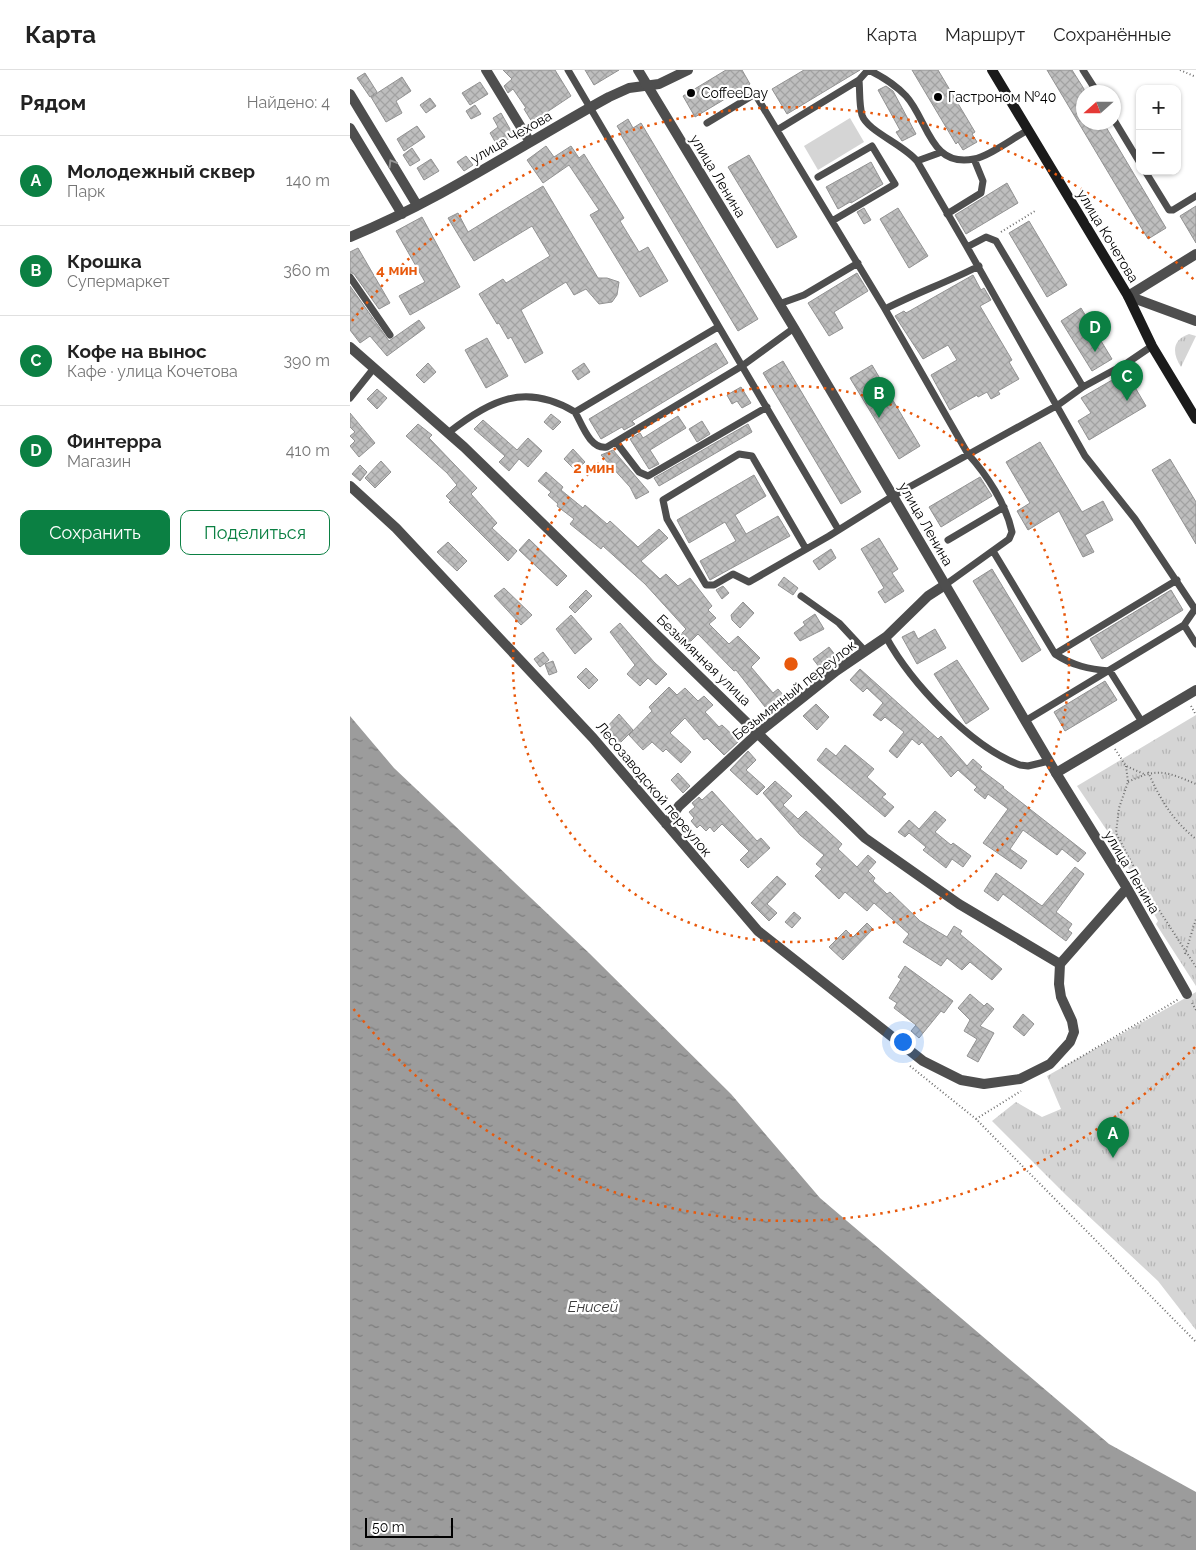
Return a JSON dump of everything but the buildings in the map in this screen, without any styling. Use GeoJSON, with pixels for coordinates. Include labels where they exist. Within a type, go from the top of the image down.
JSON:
{"type":"FeatureCollection","features":[{"type":"Feature","properties":{"kind":"main road","name":"улица Кочетова"},"geometry":{"type":"LineString","coordinates":[[992,70],[1128,296],[1152,346],[1196,419]]}},
{"type":"Feature","properties":{"kind":"street"},"geometry":{"type":"LineString","coordinates":[[486,70],[530,142]]}},
{"type":"Feature","properties":{"kind":"street","name":"улица Ленина"},"geometry":{"type":"LineString","coordinates":[[638,70],[794,328],[1025,722],[1127,888],[1187,994]]}},
{"type":"Feature","properties":{"kind":"street","name":"улица Чехова"},"geometry":{"type":"LineString","coordinates":[[350,237],[402,214],[629,88],[648,86],[671,80],[688,70]]}},
{"type":"Feature","properties":{"kind":"street"},"geometry":{"type":"LineString","coordinates":[[350,94],[417,205]]}},
{"type":"Feature","properties":{"kind":"street"},"geometry":{"type":"LineString","coordinates":[[350,128],[402,214]]}},
{"type":"Feature","properties":{"kind":"street"},"geometry":{"type":"LineString","coordinates":[[1128,296],[1196,254]]}},
{"type":"Feature","properties":{"kind":"street"},"geometry":{"type":"LineString","coordinates":[[1128,296],[1196,321]]}},
{"type":"Feature","properties":{"kind":"street","name":"Безымянная улица"},"geometry":{"type":"LineString","coordinates":[[350,347],[448,433],[865,838],[959,904],[1060,964]]}},
{"type":"Feature","properties":{"kind":"street","name":"Лесозаводской переулок"},"geometry":{"type":"LineString","coordinates":[[350,486],[396,528],[593,738],[758,931],[923,1061],[961,1080],[984,1084],[1020,1079],[1050,1064],[1062,1053],[1074,1032],[1072,1021],[1061,997],[1060,964]]}},
{"type":"Feature","properties":{"kind":"street","name":"Безымянный переулок"},"geometry":{"type":"LineString","coordinates":[[666,824],[679,806],[758,733],[836,671],[886,637],[928,596],[945,584]]}},
{"type":"Feature","properties":{"kind":"street"},"geometry":{"type":"LineString","coordinates":[[1056,773],[1196,690]]}},
{"type":"Feature","properties":{"kind":"street"},"geometry":{"type":"LineString","coordinates":[[1060,964],[1127,888]]}},
{"type":"Feature","properties":{"kind":"lane"},"geometry":{"type":"LineString","coordinates":[[568,70],[838,529]]}},
{"type":"Feature","properties":{"kind":"lane"},"geometry":{"type":"LineString","coordinates":[[777,130],[859,80],[868,70],[890,82],[908,98],[940,153],[957,160],[974,159],[1028,130]]}},
{"type":"Feature","properties":{"kind":"lane"},"geometry":{"type":"LineString","coordinates":[[1083,70],[1093,85]]}},
{"type":"Feature","properties":{"kind":"lane"},"geometry":{"type":"LineString","coordinates":[[859,80],[862,114],[868,127],[908,150],[917,161],[979,266],[1085,456],[1135,519],[1194,609],[1184,625]]}},
{"type":"Feature","properties":{"kind":"lane"},"geometry":{"type":"LineString","coordinates":[[707,123],[755,94],[886,309],[968,454],[980,467],[1004,507],[1012,532],[1009,538],[945,584]]}},
{"type":"Feature","properties":{"kind":"lane"},"geometry":{"type":"LineString","coordinates":[[1120,130],[1136,156]]}},
{"type":"Feature","properties":{"kind":"lane"},"geometry":{"type":"LineString","coordinates":[[818,177],[872,146],[895,184],[832,221]]}},
{"type":"Feature","properties":{"kind":"lane"},"geometry":{"type":"LineString","coordinates":[[917,161],[940,153]]}},
{"type":"Feature","properties":{"kind":"lane"},"geometry":{"type":"LineString","coordinates":[[947,214],[976,198],[981,193],[983,181],[974,159]]}},
{"type":"Feature","properties":{"kind":"lane"},"geometry":{"type":"LineString","coordinates":[[1147,175],[1169,210],[1173,210],[1196,196]]}},
{"type":"Feature","properties":{"kind":"lane"},"geometry":{"type":"LineString","coordinates":[[967,247],[986,237],[1000,246],[1083,387]]}},
{"type":"Feature","properties":{"kind":"lane"},"geometry":{"type":"LineString","coordinates":[[779,304],[804,295],[858,263]]}},
{"type":"Feature","properties":{"kind":"lane"},"geometry":{"type":"LineString","coordinates":[[886,309],[913,295],[943,285],[979,266]]}},
{"type":"Feature","properties":{"kind":"lane"},"geometry":{"type":"LineString","coordinates":[[350,277],[390,335]]}},
{"type":"Feature","properties":{"kind":"lane"},"geometry":{"type":"LineString","coordinates":[[575,412],[718,327]]}},
{"type":"Feature","properties":{"kind":"lane"},"geometry":{"type":"LineString","coordinates":[[448,433],[472,414],[494,402],[531,396],[547,399],[575,412],[597,446],[606,447],[742,366],[794,328]]}},
{"type":"Feature","properties":{"kind":"lane"},"geometry":{"type":"LineString","coordinates":[[806,549],[752,456],[739,454],[664,500],[667,518],[706,585],[714,585],[734,574],[749,582],[806,549],[893,496],[1058,405],[1083,387],[1127,363],[1152,346]]}},
{"type":"Feature","properties":{"kind":"lane"},"geometry":{"type":"LineString","coordinates":[[350,398],[374,368]]}},
{"type":"Feature","properties":{"kind":"lane"},"geometry":{"type":"LineString","coordinates":[[616,442],[639,472],[648,476],[767,407]]}},
{"type":"Feature","properties":{"kind":"lane"},"geometry":{"type":"LineString","coordinates":[[948,540],[1004,507]]}},
{"type":"Feature","properties":{"kind":"lane"},"geometry":{"type":"LineString","coordinates":[[993,551],[1054,654],[1069,663],[1088,669],[1110,671]]}},
{"type":"Feature","properties":{"kind":"lane"},"geometry":{"type":"LineString","coordinates":[[1054,654],[1176,580]]}},
{"type":"Feature","properties":{"kind":"lane"},"geometry":{"type":"LineString","coordinates":[[801,596],[839,623],[865,651]]}},
{"type":"Feature","properties":{"kind":"lane"},"geometry":{"type":"LineString","coordinates":[[1025,722],[1196,617]]}},
{"type":"Feature","properties":{"kind":"lane"},"geometry":{"type":"LineString","coordinates":[[1184,625],[1196,644]]}},
{"type":"Feature","properties":{"kind":"lane"},"geometry":{"type":"LineString","coordinates":[[886,637],[892,648],[934,700],[977,742],[1020,765],[1029,766],[1049,761]]}},
{"type":"Feature","properties":{"kind":"lane"},"geometry":{"type":"LineString","coordinates":[[1110,671],[1142,722]]}},
{"type":"Feature","properties":{"kind":"path"},"geometry":{"type":"LineString","coordinates":[[1180,70],[1196,78]]}},
{"type":"Feature","properties":{"kind":"path"},"geometry":{"type":"LineString","coordinates":[[990,238],[1035,211]]}},
{"type":"Feature","properties":{"kind":"path"},"geometry":{"type":"LineString","coordinates":[[1110,741],[1126,766],[1128,782],[1119,808],[1116,833],[1146,890],[1185,954],[1196,968]]}},
{"type":"Feature","properties":{"kind":"path"},"geometry":{"type":"LineString","coordinates":[[1126,766],[1144,774]]}},
{"type":"Feature","properties":{"kind":"path"},"geometry":{"type":"LineString","coordinates":[[1128,782],[1148,772],[1166,772],[1196,784]]}},
{"type":"Feature","properties":{"kind":"path"},"geometry":{"type":"LineString","coordinates":[[1148,772],[1164,805],[1180,825],[1196,840]]}},
{"type":"Feature","properties":{"kind":"path"},"geometry":{"type":"LineString","coordinates":[[1185,954],[1196,919]]}},
{"type":"Feature","properties":{"kind":"path"},"geometry":{"type":"LineString","coordinates":[[1058,1070],[1187,994]]}},
{"type":"Feature","properties":{"kind":"path"},"geometry":{"type":"LineString","coordinates":[[976,1120],[1026,1088]]}},
{"type":"Feature","properties":{"kind":"green space"},"geometry":{"type":"Polygon","coordinates":[[[850,118],[864,142],[818,170],[804,146],[850,118]]]}},
{"type":"Feature","properties":{"kind":"green space"},"geometry":{"type":"Polygon","coordinates":[[[1189,334],[1196,336],[1181,367],[1176,357],[1175,348],[1179,340],[1189,334]]]}},
{"type":"Feature","properties":{"kind":"green space"},"geometry":{"type":"Polygon","coordinates":[[[1196,715],[1196,986],[1156,924],[1158,921],[1110,835],[1077,786],[1196,715]]]}},
{"type":"Feature","properties":{"kind":"green space"},"geometry":{"type":"Polygon","coordinates":[[[1196,992],[1196,1330],[1158,1281],[1066,1195],[992,1121],[1016,1102],[1042,1117],[1061,1109],[1047,1076],[1196,992]]]}},
{"type":"Feature","properties":{"kind":"water","name":"Енисей"},"geometry":{"type":"Polygon","coordinates":[[[350,716],[394,768],[589,953],[731,1094],[820,1198],[1109,1444],[1196,1492],[1196,1550],[350,1550],[350,716]]]}},
{"type":"Feature","properties":{"kind":"place","name":"CoffeeDay"},"geometry":{"type":"Point","coordinates":[691,93]}},
{"type":"Feature","properties":{"kind":"place","name":"Гастроном №40"},"geometry":{"type":"Point","coordinates":[938,97]}},
{"type":"Feature","properties":{"kind":"place","name":"Финтерра"},"geometry":{"type":"Point","coordinates":[1095,352]}},
{"type":"Feature","properties":{"kind":"place","name":"Кофе на вынос"},"geometry":{"type":"Point","coordinates":[1127,401]}},
{"type":"Feature","properties":{"kind":"place","name":"Крошка"},"geometry":{"type":"Point","coordinates":[879,418]}},
{"type":"Feature","properties":{"kind":"place","name":"Молодежный сквер"},"geometry":{"type":"Point","coordinates":[1113,1158]}}]}
